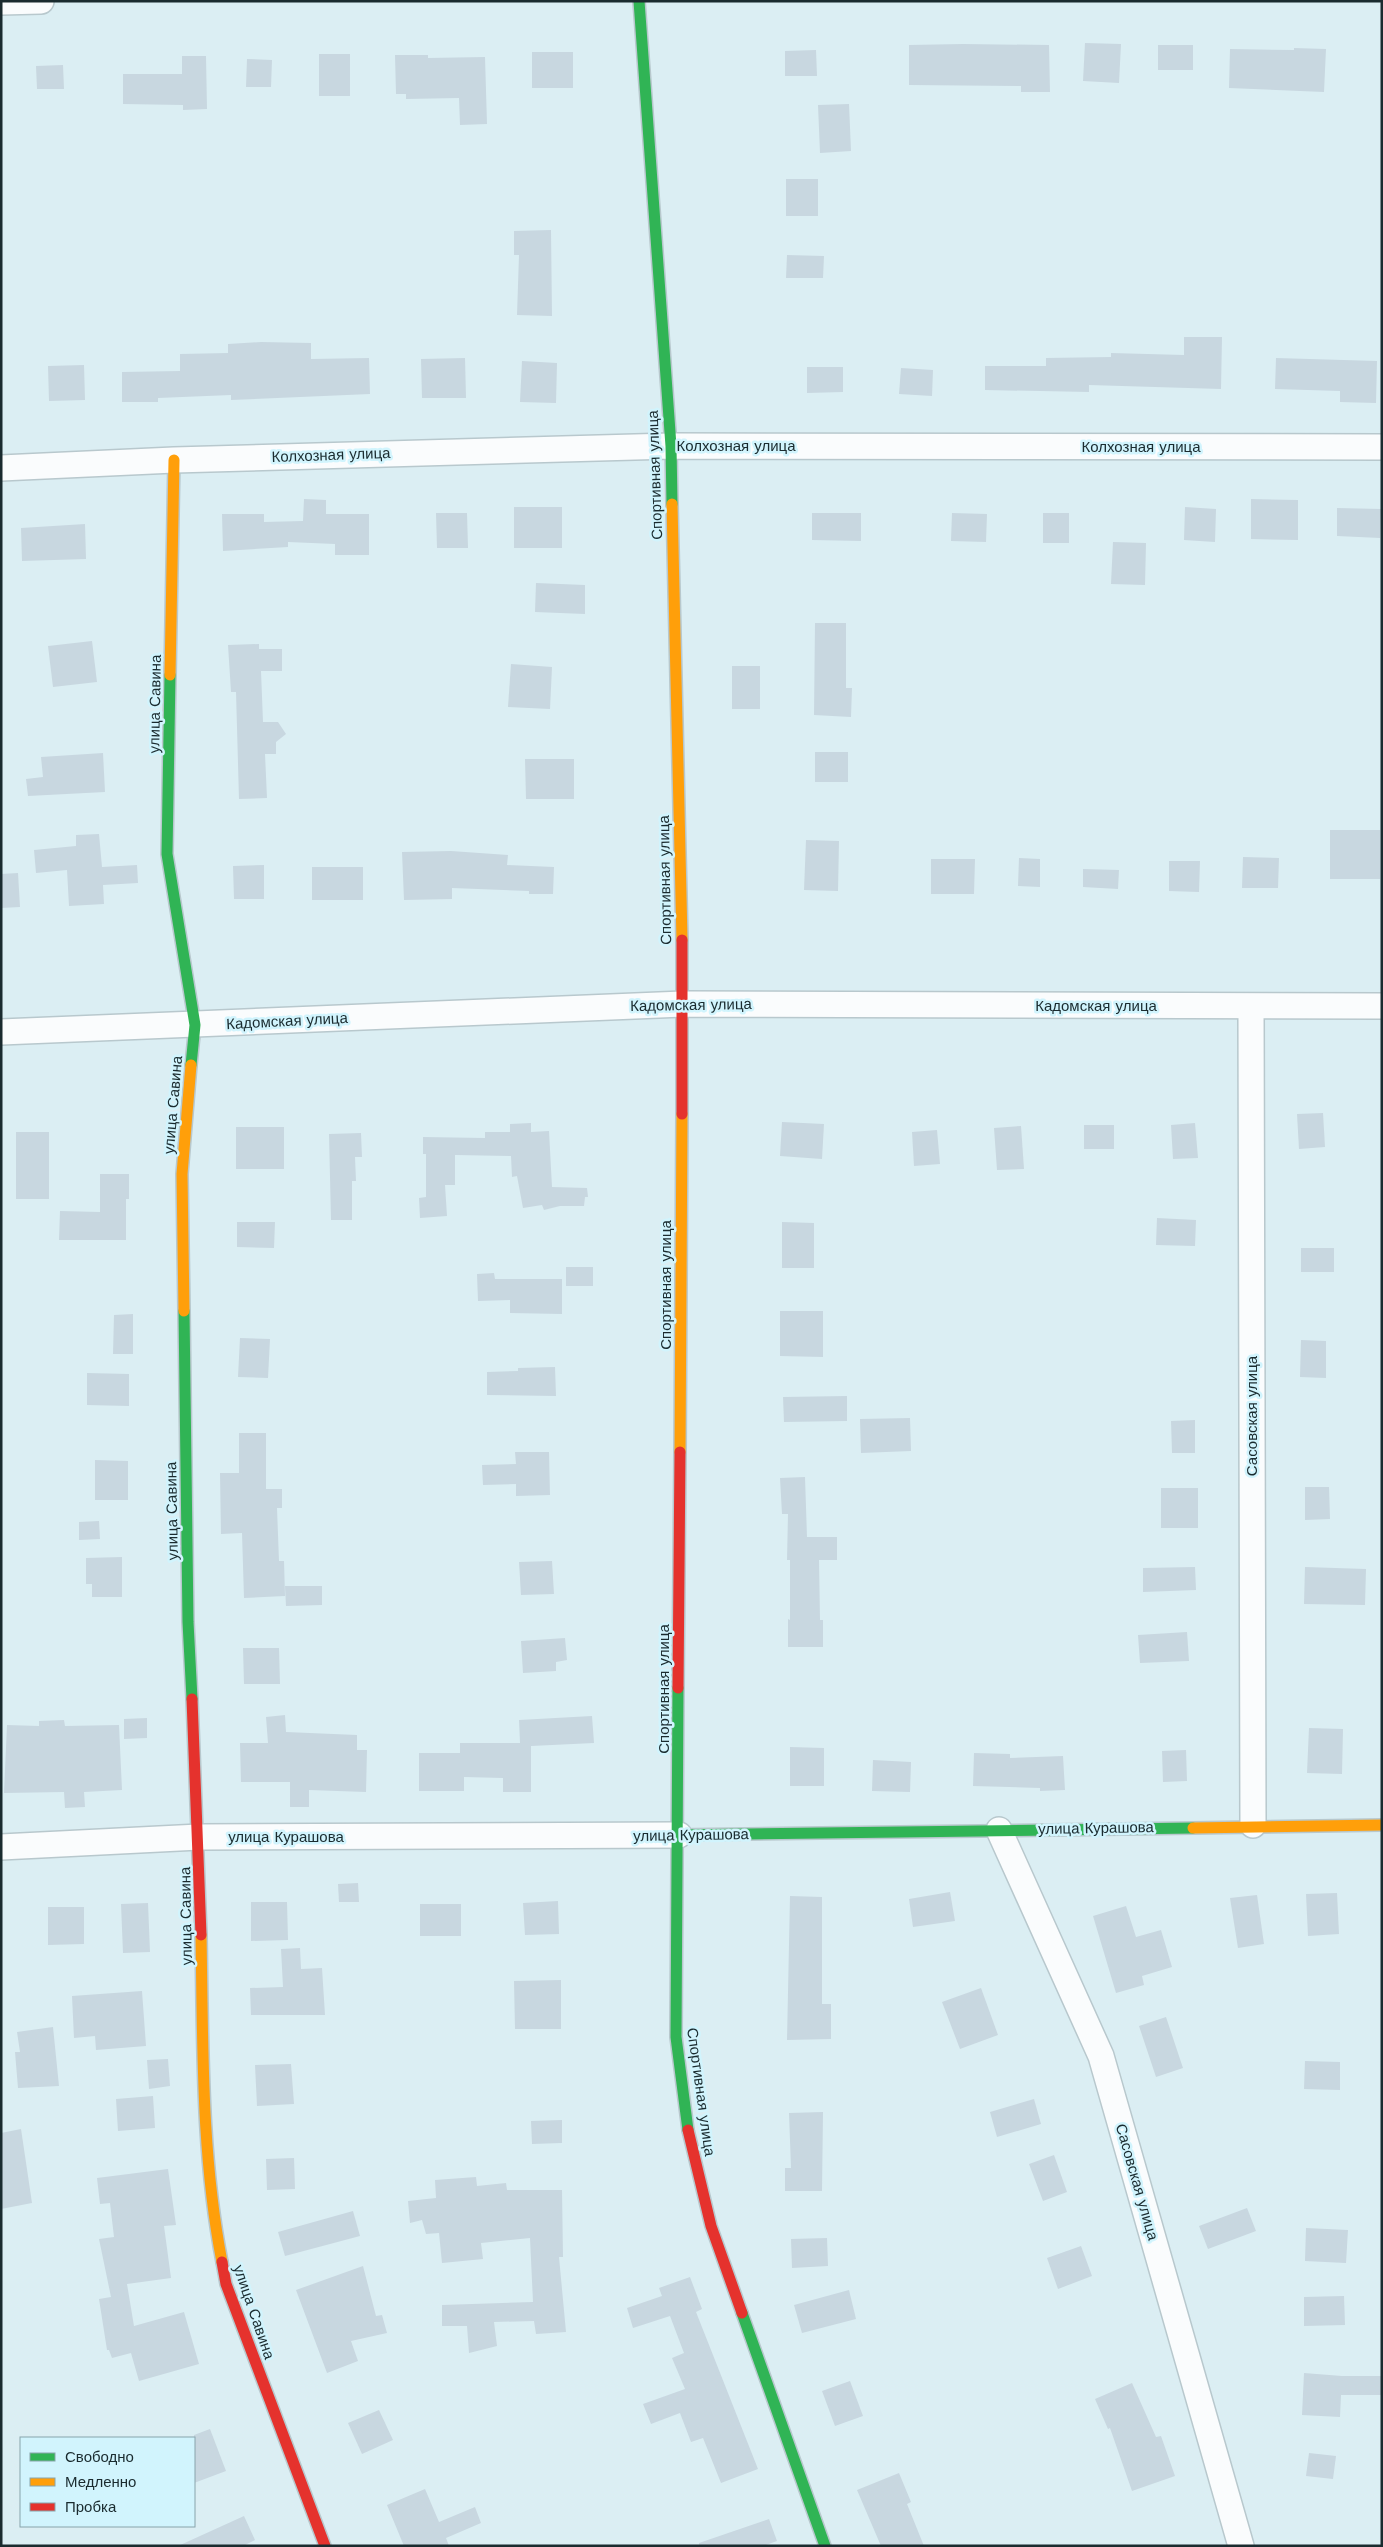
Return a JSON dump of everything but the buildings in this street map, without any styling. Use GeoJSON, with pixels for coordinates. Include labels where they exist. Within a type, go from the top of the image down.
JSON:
{"type":"FeatureCollection","features":[{"type":"Feature","properties":{"kind":"street"},"geometry":{"type":"LineString","coordinates":[[1,2],[41,1]]}},
{"type":"Feature","properties":{"kind":"street","name":"Спортивная улица"},"geometry":{"type":"LineString","coordinates":[[639,1],[671,446],[683,1004],[679,1835],[676,2037],[689,2135],[711,2226],[826,2546]]}},
{"type":"Feature","properties":{"kind":"street","name":"Колхозная улица"},"geometry":{"type":"LineString","coordinates":[[1,468],[174,460],[671,446],[1382,447]]}},
{"type":"Feature","properties":{"kind":"street","name":"улица Савина"},"geometry":{"type":"LineString","coordinates":[[174,460],[167,854],[195,1025],[182,1174],[188,1622],[199,1837],[205,2135],[212,2212],[226,2284],[324,2546]]}},
{"type":"Feature","properties":{"kind":"street","name":"Кадомская улица"},"geometry":{"type":"LineString","coordinates":[[1,1032],[683,1004],[1382,1006]]}},
{"type":"Feature","properties":{"kind":"street","name":"Сасовская улица"},"geometry":{"type":"LineString","coordinates":[[1251,1007],[1253,1825]]}},
{"type":"Feature","properties":{"kind":"street","name":"улица Курашова"},"geometry":{"type":"LineString","coordinates":[[1,1847],[199,1837],[679,1835],[1253,1825],[1382,1825]]}},
{"type":"Feature","properties":{"kind":"street","name":"Сасовская улица"},"geometry":{"type":"LineString","coordinates":[[999,1830],[1101,2056],[1241,2546]]}},
{"type":"Feature","properties":{"kind":"traffic: fast"},"geometry":{"type":"LineString","coordinates":[[639,1],[671,446],[672,504]]}},
{"type":"Feature","properties":{"kind":"traffic: fast"},"geometry":{"type":"LineString","coordinates":[[170,675],[167,854],[195,1025],[191,1065]]}},
{"type":"Feature","properties":{"kind":"traffic: fast"},"geometry":{"type":"LineString","coordinates":[[184,1311],[188,1622],[192,1699]]}},
{"type":"Feature","properties":{"kind":"traffic: fast"},"geometry":{"type":"LineString","coordinates":[[678,1688],[676,2037],[688,2130]]}},
{"type":"Feature","properties":{"kind":"traffic: fast"},"geometry":{"type":"LineString","coordinates":[[679,1835],[1193,1828]]}},
{"type":"Feature","properties":{"kind":"traffic: fast"},"geometry":{"type":"LineString","coordinates":[[742,2313],[825,2546]]}},
{"type":"Feature","properties":{"kind":"traffic: slow"},"geometry":{"type":"LineString","coordinates":[[170,675],[174,460]]}},
{"type":"Feature","properties":{"kind":"traffic: slow"},"geometry":{"type":"LineString","coordinates":[[672,504],[682,940]]}},
{"type":"Feature","properties":{"kind":"traffic: slow"},"geometry":{"type":"LineString","coordinates":[[184,1311],[182,1174],[191,1065]]}},
{"type":"Feature","properties":{"kind":"traffic: slow"},"geometry":{"type":"LineString","coordinates":[[680,1452],[682,1114]]}},
{"type":"Feature","properties":{"kind":"traffic: slow"},"geometry":{"type":"LineString","coordinates":[[1193,1828],[1382,1825]]}},
{"type":"Feature","properties":{"kind":"traffic: slow"},"geometry":{"type":"LineString","coordinates":[[201,1935],[204,2099],[210,2181],[222,2262]]}},
{"type":"Feature","properties":{"kind":"traffic: jam"},"geometry":{"type":"LineString","coordinates":[[682,940],[682,1114]]}},
{"type":"Feature","properties":{"kind":"traffic: jam"},"geometry":{"type":"LineString","coordinates":[[678,1688],[680,1452]]}},
{"type":"Feature","properties":{"kind":"traffic: jam"},"geometry":{"type":"LineString","coordinates":[[192,1699],[201,1935]]}},
{"type":"Feature","properties":{"kind":"traffic: jam"},"geometry":{"type":"LineString","coordinates":[[688,2130],[711,2226],[742,2313]]}},
{"type":"Feature","properties":{"kind":"traffic: jam"},"geometry":{"type":"LineString","coordinates":[[222,2262],[226,2284],[325,2546]]}}]}
